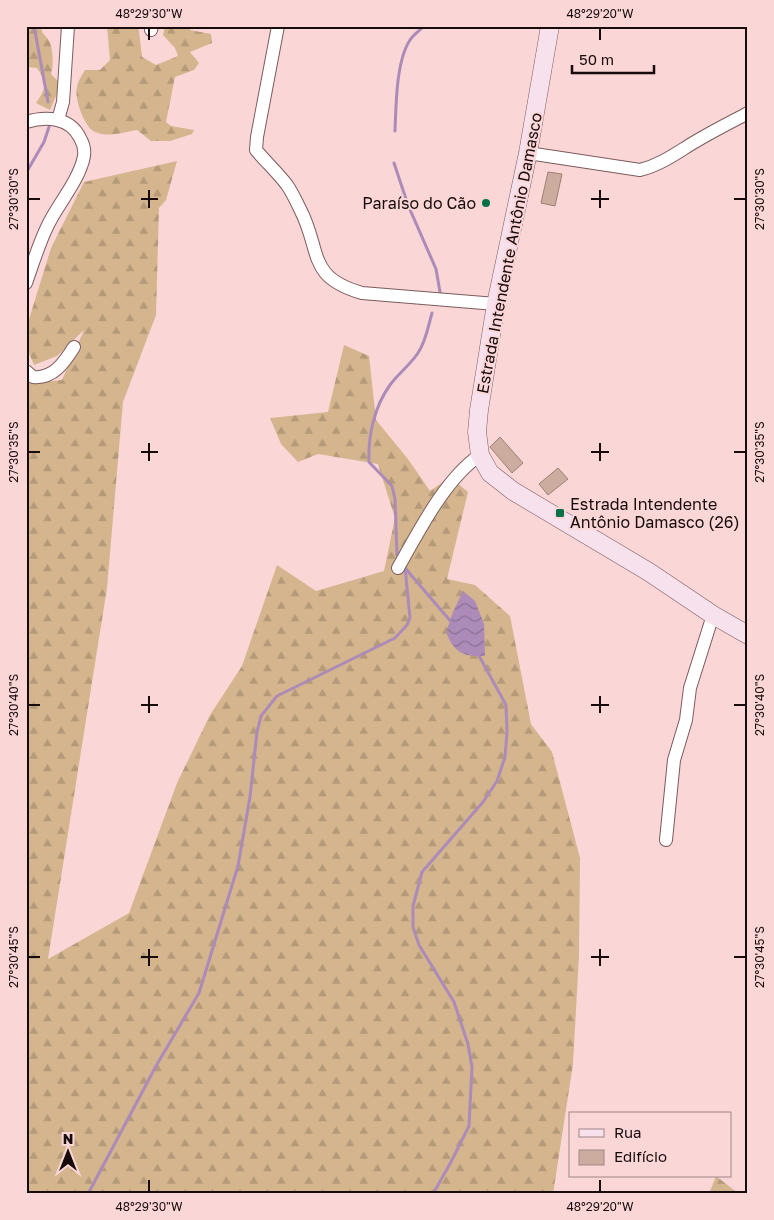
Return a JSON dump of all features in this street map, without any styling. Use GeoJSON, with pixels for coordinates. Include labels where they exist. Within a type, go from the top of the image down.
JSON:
{"type":"FeatureCollection","features":[{"type":"Feature","properties":{"kind":"main road","name":"Estrada Intendente Antônio Damasco"},"geometry":{"type":"LineString","coordinates":[[550,26],[528,154],[496,304],[479,410],[477,432],[480,455],[490,473],[501,482],[748,635]]}},
{"type":"Feature","properties":{"kind":"street"},"geometry":{"type":"LineString","coordinates":[[58,120],[63,102],[68,26]]}},
{"type":"Feature","properties":{"kind":"street"},"geometry":{"type":"LineString","coordinates":[[278,26],[256,150],[287,186],[301,212],[320,265],[327,276],[338,284],[362,293],[496,304]]}},
{"type":"Feature","properties":{"kind":"street"},"geometry":{"type":"LineString","coordinates":[[528,154],[640,170],[664,161],[748,113]]}},
{"type":"Feature","properties":{"kind":"street"},"geometry":{"type":"LineString","coordinates":[[26,122],[50,118],[68,123],[77,132],[84,144],[84,155],[75,177],[48,225],[26,283]]}},
{"type":"Feature","properties":{"kind":"street"},"geometry":{"type":"LineString","coordinates":[[26,371],[32,377],[42,378],[55,371],[65,362],[74,347]]}},
{"type":"Feature","properties":{"kind":"street"},"geometry":{"type":"LineString","coordinates":[[398,568],[428,516],[449,486],[467,464],[480,455]]}},
{"type":"Feature","properties":{"kind":"street"},"geometry":{"type":"LineString","coordinates":[[666,840],[674,760],[686,720],[690,688],[713,615]]}},
{"type":"Feature","properties":{"kind":"green space"},"geometry":{"type":"Polygon","coordinates":[[[26,26],[41,26],[50,44],[53,62],[51,74],[61,84],[50,110],[36,103],[44,89],[44,82],[37,68],[26,67],[26,26]]]}},
{"type":"Feature","properties":{"kind":"green space"},"geometry":{"type":"Polygon","coordinates":[[[107,26],[137,26],[142,57],[156,65],[178,56],[175,48],[163,35],[165,26],[190,26],[190,30],[211,34],[212,43],[190,52],[199,63],[194,70],[175,77],[166,122],[171,126],[194,130],[192,134],[170,141],[151,141],[137,130],[116,134],[100,134],[91,129],[87,124],[78,105],[77,87],[85,70],[100,70],[110,60],[107,26]]]}},
{"type":"Feature","properties":{"kind":"green space"},"geometry":{"type":"Polygon","coordinates":[[[177,161],[166,200],[159,208],[156,315],[123,402],[107,588],[48,959],[129,913],[177,783],[210,715],[242,666],[277,565],[316,591],[384,571],[395,518],[378,464],[318,454],[298,462],[281,444],[270,418],[328,412],[344,345],[369,356],[376,420],[408,459],[430,491],[450,477],[468,492],[447,579],[475,585],[510,616],[531,724],[552,752],[580,858],[579,956],[573,1064],[553,1194],[26,1194],[26,384],[62,380],[84,330],[57,356],[34,365],[26,346],[26,329],[51,248],[84,182],[177,161]]]}},
{"type":"Feature","properties":{"kind":"green space"},"geometry":{"type":"Polygon","coordinates":[[[715,1178],[719,1178],[739,1194],[709,1194],[715,1178]]]}},
{"type":"Feature","properties":{"kind":"water"},"geometry":{"type":"Polygon","coordinates":[[[463,591],[475,601],[484,624],[485,656],[471,656],[456,649],[446,632],[463,591]]]}},
{"type":"Feature","properties":{"kind":"building"},"geometry":{"type":"Polygon","coordinates":[[[548,172],[562,174],[555,206],[541,203],[548,172]]]}},
{"type":"Feature","properties":{"kind":"building"},"geometry":{"type":"Polygon","coordinates":[[[500,437],[523,463],[512,473],[490,447],[500,437]]]}},
{"type":"Feature","properties":{"kind":"building"},"geometry":{"type":"Polygon","coordinates":[[[558,468],[568,479],[548,495],[539,484],[558,468]]]}},
{"type":"Feature","properties":{"kind":"waterway"},"geometry":{"type":"LineString","coordinates":[[34,26],[48,102]]}},
{"type":"Feature","properties":{"kind":"waterway"},"geometry":{"type":"LineString","coordinates":[[395,131],[399,71],[405,49],[414,35],[424,26]]}},
{"type":"Feature","properties":{"kind":"waterway"},"geometry":{"type":"LineString","coordinates":[[26,173],[44,142],[49,127]]}},
{"type":"Feature","properties":{"kind":"waterway"},"geometry":{"type":"LineString","coordinates":[[394,163],[408,205],[436,269],[440,292]]}},
{"type":"Feature","properties":{"kind":"waterway"},"geometry":{"type":"LineString","coordinates":[[397,555],[395,499],[392,486],[369,462],[371,432],[376,412],[384,394],[421,348],[432,313]]}},
{"type":"Feature","properties":{"kind":"waterway"},"geometry":{"type":"LineString","coordinates":[[88,1194],[156,1066],[199,993],[238,866],[250,797],[257,732],[261,716],[277,696],[395,638],[407,625],[410,618],[405,567]]}},
{"type":"Feature","properties":{"kind":"waterway"},"geometry":{"type":"LineString","coordinates":[[405,568],[453,624]]}},
{"type":"Feature","properties":{"kind":"waterway"},"geometry":{"type":"LineString","coordinates":[[433,1194],[469,1126],[472,1067],[468,1044],[454,1002],[419,945],[413,927],[413,906],[422,872],[483,802],[497,781],[505,757],[507,732],[506,705],[478,654]]}},
{"type":"Feature","properties":{"kind":"place","name":"Paraíso do Cão"},"geometry":{"type":"Point","coordinates":[486,203]}},
{"type":"Feature","properties":{"kind":"place","name":"Estrada Intendente Antônio Damasco (26)"},"geometry":{"type":"Point","coordinates":[560,513]}}]}
